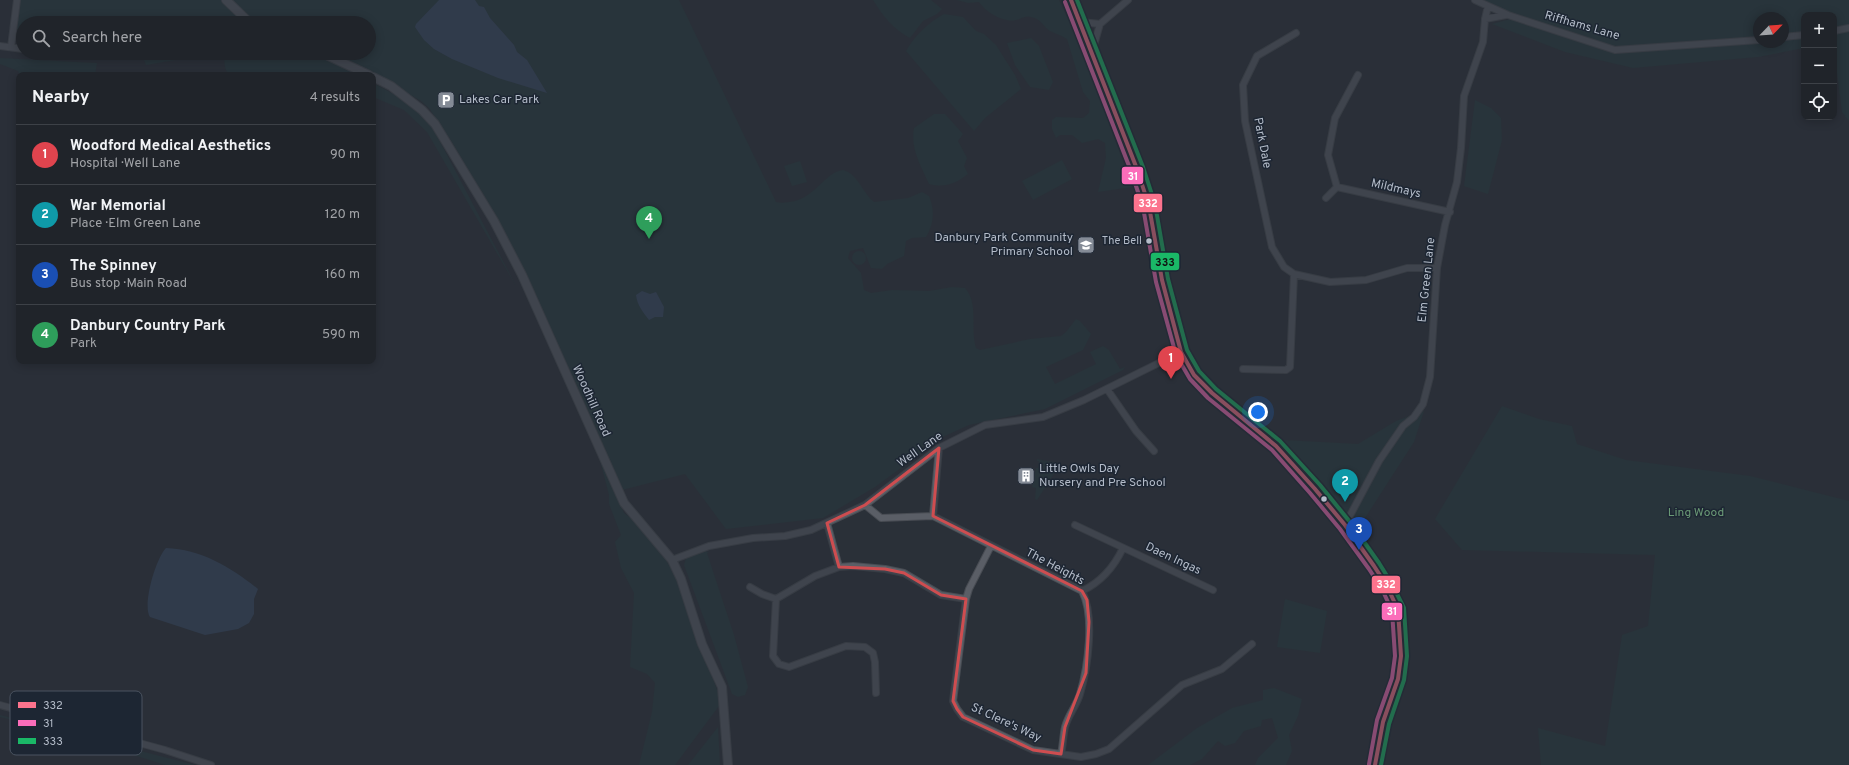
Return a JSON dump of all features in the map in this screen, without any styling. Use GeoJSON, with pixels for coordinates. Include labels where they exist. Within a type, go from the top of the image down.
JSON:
{"type":"FeatureCollection","features":[{"type":"Feature","properties":{"kind":"main road"},"geometry":{"type":"LineString","coordinates":[[1071,0],[1138,169],[1149,206],[1162,280],[1181,352],[1194,375],[1212,393],[1276,446],[1345,525],[1387,586],[1398,610],[1401,656],[1398,679],[1383,722],[1375,765]]}},
{"type":"Feature","properties":{"kind":"street"},"geometry":{"type":"LineString","coordinates":[[11,47],[17,0]]}},
{"type":"Feature","properties":{"kind":"street"},"geometry":{"type":"LineString","coordinates":[[226,0],[243,16]]}},
{"type":"Feature","properties":{"kind":"street"},"geometry":{"type":"LineString","coordinates":[[1092,52],[1100,24],[1128,0]]}},
{"type":"Feature","properties":{"kind":"street","name":"Riffhams Lane"},"geometry":{"type":"LineString","coordinates":[[1475,0],[1508,15],[1615,50],[1753,40]]}},
{"type":"Feature","properties":{"kind":"street","name":"Elm Green Lane"},"geometry":{"type":"LineString","coordinates":[[1345,525],[1379,461],[1400,431],[1414,417],[1423,404],[1430,377],[1437,268],[1445,225],[1450,212],[1457,182],[1461,148],[1464,96],[1483,42],[1488,6]]}},
{"type":"Feature","properties":{"kind":"street"},"geometry":{"type":"LineString","coordinates":[[1485,19],[1508,15]]}},
{"type":"Feature","properties":{"kind":"street"},"geometry":{"type":"LineString","coordinates":[[1081,22],[1100,24]]}},
{"type":"Feature","properties":{"kind":"street"},"geometry":{"type":"LineString","coordinates":[[1837,30],[1849,28]]}},
{"type":"Feature","properties":{"kind":"street","name":"Park Dale"},"geometry":{"type":"LineString","coordinates":[[1294,274],[1284,267],[1272,246],[1245,121],[1243,85],[1257,56],[1296,33]]}},
{"type":"Feature","properties":{"kind":"street"},"geometry":{"type":"LineString","coordinates":[[1789,36],[1801,35]]}},
{"type":"Feature","properties":{"kind":"street"},"geometry":{"type":"LineString","coordinates":[[0,46],[16,48]]}},
{"type":"Feature","properties":{"kind":"street"},"geometry":{"type":"LineString","coordinates":[[337,60],[363,72]]}},
{"type":"Feature","properties":{"kind":"street"},"geometry":{"type":"LineString","coordinates":[[1326,198],[1337,187],[1328,155],[1335,118],[1358,75]]}},
{"type":"Feature","properties":{"kind":"street","name":"Woodhill Road"},"geometry":{"type":"LineString","coordinates":[[376,79],[409,98],[426,115],[442,136],[494,221],[522,274],[624,503],[672,560],[681,579],[702,644],[722,687],[728,765]]}},
{"type":"Feature","properties":{"kind":"street","name":"Mildmays"},"geometry":{"type":"LineString","coordinates":[[1337,187],[1450,212]]}},
{"type":"Feature","properties":{"kind":"street"},"geometry":{"type":"LineString","coordinates":[[1243,369],[1286,370],[1290,366],[1294,274],[1330,282],[1366,280],[1407,268],[1437,268]]}},
{"type":"Feature","properties":{"kind":"street","name":"Well Lane"},"geometry":{"type":"LineString","coordinates":[[672,560],[709,546],[753,538],[785,536],[811,530],[865,505],[939,448],[985,425],[1043,417],[1106,389],[1181,352]]}},
{"type":"Feature","properties":{"kind":"street"},"geometry":{"type":"LineString","coordinates":[[1106,389],[1132,425],[1154,451]]}},
{"type":"Feature","properties":{"kind":"street"},"geometry":{"type":"LineString","coordinates":[[933,516],[939,448]]}},
{"type":"Feature","properties":{"kind":"street","name":"The Heights"},"geometry":{"type":"LineString","coordinates":[[865,505],[881,518],[933,516],[1082,591],[1087,600],[1089,622],[1086,673],[1080,696],[1065,727],[1061,754]]}},
{"type":"Feature","properties":{"kind":"street"},"geometry":{"type":"LineString","coordinates":[[827,523],[839,567]]}},
{"type":"Feature","properties":{"kind":"street","name":"Daen Ingas"},"geometry":{"type":"LineString","coordinates":[[1075,525],[1213,590]]}},
{"type":"Feature","properties":{"kind":"street","name":"St Clere's Way"},"geometry":{"type":"LineString","coordinates":[[991,546],[969,589],[966,599],[953,701],[956,709],[963,717],[1033,750],[1081,757],[1096,754],[1109,749],[1182,685],[1222,669],[1252,644]]}},
{"type":"Feature","properties":{"kind":"street"},"geometry":{"type":"LineString","coordinates":[[1082,591],[1090,588],[1112,568],[1123,548]]}},
{"type":"Feature","properties":{"kind":"street"},"geometry":{"type":"LineString","coordinates":[[776,600],[815,576],[839,567],[885,569],[904,573],[941,595],[966,599]]}},
{"type":"Feature","properties":{"kind":"street"},"geometry":{"type":"LineString","coordinates":[[750,587],[776,600]]}},
{"type":"Feature","properties":{"kind":"street"},"geometry":{"type":"LineString","coordinates":[[776,600],[773,656],[779,664],[789,667],[846,646],[865,647],[873,653],[876,662],[876,693]]}},
{"type":"Feature","properties":{"kind":"street"},"geometry":{"type":"LineString","coordinates":[[0,705],[10,708]]}},
{"type":"Feature","properties":{"kind":"street"},"geometry":{"type":"LineString","coordinates":[[142,744],[211,765]]}},
{"type":"Feature","properties":{"kind":"highlighted area"},"geometry":{"type":"Polygon","coordinates":[[[939,448],[933,516],[1082,591],[1087,600],[1089,622],[1086,673],[1065,727],[1061,754],[1033,750],[963,717],[957,709],[953,701],[966,599],[941,595],[904,573],[885,569],[839,567],[827,523],[865,505],[939,448]]]}},
{"type":"Feature","properties":{"kind":"green space"},"geometry":{"type":"Polygon","coordinates":[[[19,0],[223,0],[238,16],[17,16],[19,0]]]}},
{"type":"Feature","properties":{"kind":"green space"},"geometry":{"type":"Polygon","coordinates":[[[230,0],[679,0],[776,202],[785,203],[798,200],[813,191],[836,172],[843,170],[848,172],[856,179],[874,202],[908,198],[922,192],[929,196],[933,217],[929,232],[926,237],[912,238],[906,241],[904,256],[887,264],[882,269],[871,268],[863,248],[850,251],[848,258],[861,273],[864,290],[871,293],[892,290],[929,291],[952,287],[965,288],[972,301],[974,340],[976,348],[980,350],[1030,339],[1061,336],[1076,319],[1080,321],[1091,334],[1083,350],[1046,367],[1055,384],[1096,364],[1090,352],[1103,346],[1109,350],[1120,369],[1125,367],[1123,370],[1045,409],[969,425],[927,444],[922,448],[924,451],[875,487],[823,518],[726,529],[685,474],[622,490],[522,266],[493,211],[450,139],[429,108],[421,101],[376,75],[376,72],[370,72],[345,60],[376,60],[376,16],[247,16],[230,0]]]}},
{"type":"Feature","properties":{"kind":"green space"},"geometry":{"type":"Polygon","coordinates":[[[873,0],[931,0],[942,9],[937,14],[923,21],[910,38],[898,31],[889,22],[873,0]]]}},
{"type":"Feature","properties":{"kind":"green space"},"geometry":{"type":"Polygon","coordinates":[[[957,0],[1059,0],[1083,51],[1132,187],[1098,192],[1106,158],[1105,143],[1098,139],[1082,143],[1072,135],[1060,135],[1056,138],[1052,129],[1052,120],[1056,117],[1083,118],[1089,113],[1090,101],[1083,92],[1067,39],[1050,31],[1035,18],[1027,16],[1016,20],[1006,20],[990,13],[979,2],[968,3],[957,0]]]}},
{"type":"Feature","properties":{"kind":"green space"},"geometry":{"type":"Polygon","coordinates":[[[1478,0],[1849,0],[1849,121],[1842,112],[1837,73],[1837,12],[1801,12],[1801,49],[1758,57],[1633,68],[1565,52],[1492,24],[1510,19],[1478,0]]]}},
{"type":"Feature","properties":{"kind":"green space"},"geometry":{"type":"Polygon","coordinates":[[[944,14],[963,17],[976,31],[984,34],[996,45],[1015,75],[1021,89],[985,118],[974,131],[906,51],[922,30],[944,14]]]}},
{"type":"Feature","properties":{"kind":"green space"},"geometry":{"type":"Polygon","coordinates":[[[1031,38],[1039,46],[1053,82],[1049,90],[1030,87],[1015,65],[1007,43],[1031,38]]]}},
{"type":"Feature","properties":{"kind":"green space"},"geometry":{"type":"Polygon","coordinates":[[[0,58],[97,63],[96,72],[18,72],[0,64],[0,58]]]}},
{"type":"Feature","properties":{"kind":"green space"},"geometry":{"type":"Polygon","coordinates":[[[144,60],[175,60],[146,65],[144,60]]]}},
{"type":"Feature","properties":{"kind":"green space"},"geometry":{"type":"Polygon","coordinates":[[[224,60],[328,60],[352,72],[227,72],[224,60]]]}},
{"type":"Feature","properties":{"kind":"green space"},"geometry":{"type":"Polygon","coordinates":[[[376,85],[425,113],[516,286],[427,132],[404,110],[376,98],[376,85]]]}},
{"type":"Feature","properties":{"kind":"green space"},"geometry":{"type":"Polygon","coordinates":[[[1475,100],[1491,108],[1501,118],[1502,140],[1488,194],[1464,186],[1475,100]]]}},
{"type":"Feature","properties":{"kind":"green space"},"geometry":{"type":"Polygon","coordinates":[[[934,114],[945,114],[963,134],[958,141],[967,158],[964,166],[968,174],[954,183],[940,186],[929,184],[917,157],[913,135],[914,128],[934,114]]]}},
{"type":"Feature","properties":{"kind":"green space"},"geometry":{"type":"Polygon","coordinates":[[[1062,160],[1072,179],[1033,200],[1022,181],[1062,160]]]}},
{"type":"Feature","properties":{"kind":"green space"},"geometry":{"type":"Polygon","coordinates":[[[800,161],[807,182],[792,186],[784,166],[800,161]]]}},
{"type":"Feature","properties":{"kind":"green space"},"geometry":{"type":"Polygon","coordinates":[[[859,251],[864,253],[866,258],[864,263],[859,265],[854,263],[852,258],[854,253],[859,251]]]}},
{"type":"Feature","properties":{"kind":"green space","name":"Ling Wood"},"geometry":{"type":"Polygon","coordinates":[[[1502,406],[1539,419],[1572,426],[1577,444],[1626,460],[1750,476],[1849,501],[1849,765],[1541,765],[1538,728],[1605,746],[1622,635],[1648,626],[1655,555],[1462,550],[1435,519],[1502,406]]]}},
{"type":"Feature","properties":{"kind":"green space"},"geometry":{"type":"Polygon","coordinates":[[[1424,411],[1414,442],[1365,518],[1356,529],[1282,442],[1284,440],[1358,444],[1396,421],[1424,411]]]}},
{"type":"Feature","properties":{"kind":"green space"},"geometry":{"type":"Polygon","coordinates":[[[594,437],[624,513],[636,522],[665,558],[677,579],[719,695],[719,706],[675,765],[639,765],[652,712],[655,683],[647,674],[630,667],[634,593],[621,568],[615,542],[621,535],[609,504],[609,495],[594,437]]]}},
{"type":"Feature","properties":{"kind":"green space"},"geometry":{"type":"Polygon","coordinates":[[[1037,459],[1058,463],[1055,467],[1057,469],[1037,500],[1035,499],[1036,488],[1032,487],[1036,468],[1038,468],[1039,461],[1037,461],[1037,459]]]}},
{"type":"Feature","properties":{"kind":"green space"},"geometry":{"type":"Polygon","coordinates":[[[704,551],[709,552],[707,553],[734,635],[748,687],[745,695],[738,697],[732,694],[684,565],[686,558],[704,551]]]}},
{"type":"Feature","properties":{"kind":"green space"},"geometry":{"type":"Polygon","coordinates":[[[1285,599],[1327,611],[1320,653],[1277,647],[1285,599]]]}},
{"type":"Feature","properties":{"kind":"green space"},"geometry":{"type":"Polygon","coordinates":[[[1274,688],[1302,699],[1298,716],[1289,735],[1292,751],[1286,765],[1255,765],[1258,758],[1278,738],[1272,718],[1262,720],[1261,726],[1244,731],[1235,743],[1225,746],[1218,741],[1202,759],[1190,765],[1148,765],[1197,728],[1232,708],[1263,700],[1263,690],[1274,688]]]}},
{"type":"Feature","properties":{"kind":"green space"},"geometry":{"type":"Polygon","coordinates":[[[0,715],[10,718],[10,719],[0,717],[0,715]]]}},
{"type":"Feature","properties":{"kind":"green space"},"geometry":{"type":"Polygon","coordinates":[[[718,727],[720,765],[688,765],[718,727]]]}},
{"type":"Feature","properties":{"kind":"green space"},"geometry":{"type":"Polygon","coordinates":[[[142,751],[195,765],[165,765],[134,755],[142,755],[142,751]]]}},
{"type":"Feature","properties":{"kind":"water"},"geometry":{"type":"Polygon","coordinates":[[[439,0],[475,0],[479,6],[484,7],[490,18],[514,45],[517,52],[527,60],[547,93],[498,78],[452,59],[434,49],[424,40],[415,27],[416,24],[439,0]]]}},
{"type":"Feature","properties":{"kind":"water"},"geometry":{"type":"Polygon","coordinates":[[[642,291],[650,294],[656,292],[664,307],[663,317],[655,317],[649,320],[641,308],[636,295],[642,291]]]}},
{"type":"Feature","properties":{"kind":"water"},"geometry":{"type":"Polygon","coordinates":[[[166,548],[179,549],[204,556],[227,567],[258,589],[254,599],[254,614],[249,623],[238,629],[205,635],[150,617],[148,603],[151,582],[158,561],[166,548]]]}},
{"type":"Feature","properties":{"kind":"transit line","name":"332"},"geometry":{"type":"LineString","coordinates":[[1071,0],[1137,169],[1149,206],[1162,280],[1181,352],[1194,375],[1212,393],[1276,446],[1315,489],[1345,525],[1374,566],[1387,586],[1398,610],[1401,656],[1398,679],[1383,722],[1375,765]]}},
{"type":"Feature","properties":{"kind":"transit line","name":"333"},"geometry":{"type":"LineString","coordinates":[[1077,0],[1143,167],[1155,204],[1168,279],[1187,350],[1199,371],[1216,389],[1280,441],[1320,485],[1350,522],[1379,563],[1404,608],[1407,656],[1404,680],[1389,724],[1381,765]]}},
{"type":"Feature","properties":{"kind":"transit line","name":"31"},"geometry":{"type":"LineString","coordinates":[[1065,2],[1131,171],[1143,207],[1156,282],[1176,355],[1190,379],[1208,398],[1272,450],[1310,493],[1340,529],[1369,569],[1382,589],[1392,611],[1395,656],[1392,678],[1377,720],[1369,764]]}},
{"type":"Feature","properties":{"kind":"place","name":"Lakes Car Park"},"geometry":{"type":"Point","coordinates":[446,100]}},
{"type":"Feature","properties":{"kind":"place","name":"Danbury Country Park"},"geometry":{"type":"Point","coordinates":[649,239]}},
{"type":"Feature","properties":{"kind":"place","name":"The Bell"},"geometry":{"type":"Point","coordinates":[1149,241]}},
{"type":"Feature","properties":{"kind":"place","name":"Danbury Park Community Primary School"},"geometry":{"type":"Point","coordinates":[1086,245]}},
{"type":"Feature","properties":{"kind":"place","name":"Woodford Medical Aesthetics"},"geometry":{"type":"Point","coordinates":[1171,379]}},
{"type":"Feature","properties":{"kind":"place","name":"Little Owls Day Nursery and Pre School"},"geometry":{"type":"Point","coordinates":[1026,476]}},
{"type":"Feature","properties":{"kind":"place","name":"War Memorial"},"geometry":{"type":"Point","coordinates":[1345,502]}},
{"type":"Feature","properties":{"kind":"place","name":"The Spinney"},"geometry":{"type":"Point","coordinates":[1359,550]}}]}
